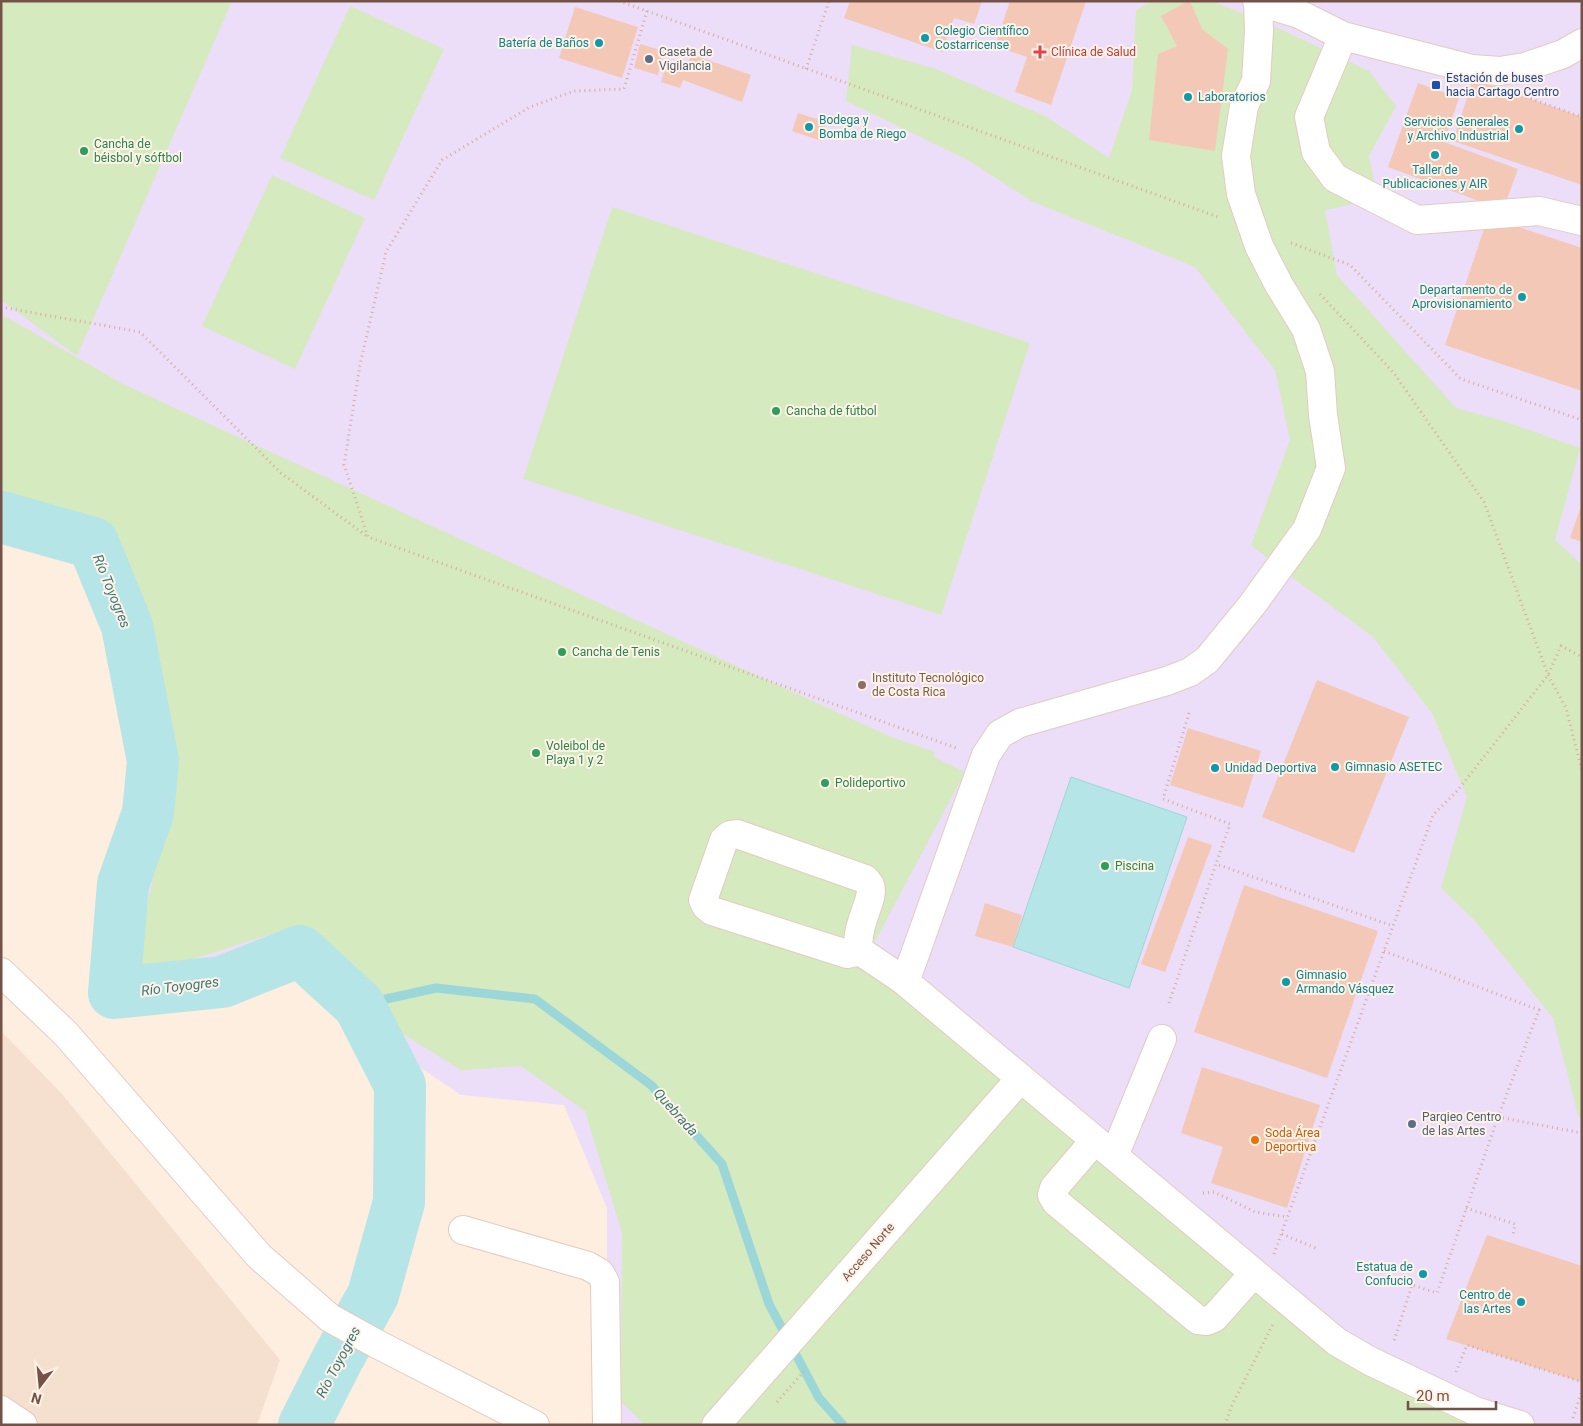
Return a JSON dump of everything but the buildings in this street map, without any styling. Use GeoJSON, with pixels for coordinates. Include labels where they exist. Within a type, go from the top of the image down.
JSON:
{"type":"FeatureCollection","features":[{"type":"Feature","properties":{"kind":"street"},"geometry":{"type":"LineString","coordinates":[[903,980],[912,962],[986,755],[1000,734],[1020,723],[1167,682],[1190,672],[1207,660],[1252,605],[1307,528],[1331,468],[1320,372],[1306,329],[1279,285],[1259,246],[1241,194],[1236,156],[1244,106],[1256,81],[1258,1],[1298,14],[1343,36],[1472,69],[1500,71],[1524,67],[1563,54],[1582,43]]}},
{"type":"Feature","properties":{"kind":"street"},"geometry":{"type":"LineString","coordinates":[[1343,36],[1309,117],[1316,152],[1335,178],[1417,220],[1539,211],[1582,221]]}},
{"type":"Feature","properties":{"kind":"street"},"geometry":{"type":"LineString","coordinates":[[860,950],[846,954],[712,911],[703,900],[724,840],[730,835],[737,834],[864,879],[870,884],[870,893],[859,934],[858,944],[860,950],[903,980],[1104,1148],[1264,1264],[1338,1342],[1370,1361],[1475,1411],[1520,1425]]}},
{"type":"Feature","properties":{"kind":"street"},"geometry":{"type":"LineString","coordinates":[[1,972],[66,1034],[259,1256],[330,1318],[535,1425]]}},
{"type":"Feature","properties":{"kind":"street"},"geometry":{"type":"LineString","coordinates":[[1162,1039],[1104,1148],[1054,1188],[1052,1195],[1056,1202],[1198,1320],[1206,1321],[1214,1318],[1264,1264]]}},
{"type":"Feature","properties":{"kind":"street","name":"Acceso Norte"},"geometry":{"type":"LineString","coordinates":[[716,1425],[1020,1078]]}},
{"type":"Feature","properties":{"kind":"street"},"geometry":{"type":"LineString","coordinates":[[463,1230],[588,1266],[600,1273],[604,1282],[607,1425]]}},
{"type":"Feature","properties":{"kind":"street"},"geometry":{"type":"LineString","coordinates":[[1,1410],[23,1425]]}},
{"type":"Feature","properties":{"kind":"path"},"geometry":{"type":"LineString","coordinates":[[619,1],[1221,218]]}},
{"type":"Feature","properties":{"kind":"path"},"geometry":{"type":"LineString","coordinates":[[806,69],[829,1]]}},
{"type":"Feature","properties":{"kind":"path"},"geometry":{"type":"LineString","coordinates":[[368,537],[344,465],[360,365],[386,252],[442,160],[530,107],[574,91],[624,88],[647,11]]}},
{"type":"Feature","properties":{"kind":"path"},"geometry":{"type":"LineString","coordinates":[[1521,95],[1582,117]]}},
{"type":"Feature","properties":{"kind":"path"},"geometry":{"type":"LineString","coordinates":[[1282,240],[1350,265],[1462,379],[1582,420]]}},
{"type":"Feature","properties":{"kind":"path"},"geometry":{"type":"LineString","coordinates":[[1320,293],[1393,372],[1484,502],[1548,675],[1566,708],[1582,771]]}},
{"type":"Feature","properties":{"kind":"path"},"geometry":{"type":"LineString","coordinates":[[1,306],[140,332],[281,473],[368,537],[973,754],[986,755]]}},
{"type":"Feature","properties":{"kind":"path"},"geometry":{"type":"LineString","coordinates":[[1264,1264],[1282,1234],[1432,815],[1458,790],[1548,675],[1561,646],[1582,657]]}},
{"type":"Feature","properties":{"kind":"path"},"geometry":{"type":"LineString","coordinates":[[1169,1003],[1230,824],[1163,799],[1188,713]]}},
{"type":"Feature","properties":{"kind":"path"},"geometry":{"type":"LineString","coordinates":[[1216,864],[1393,926]]}},
{"type":"Feature","properties":{"kind":"path"},"geometry":{"type":"LineString","coordinates":[[1384,951],[1538,1010],[1498,1117],[1437,1293],[1412,1285],[1394,1344]]}},
{"type":"Feature","properties":{"kind":"path"},"geometry":{"type":"LineString","coordinates":[[1498,1117],[1582,1133]]}},
{"type":"Feature","properties":{"kind":"path"},"geometry":{"type":"LineString","coordinates":[[1197,1194],[1214,1192],[1255,1212],[1288,1217]]}},
{"type":"Feature","properties":{"kind":"path"},"geometry":{"type":"LineString","coordinates":[[1466,1208],[1515,1224],[1513,1235]]}},
{"type":"Feature","properties":{"kind":"path"},"geometry":{"type":"LineString","coordinates":[[1282,1234],[1318,1250]]}},
{"type":"Feature","properties":{"kind":"path"},"geometry":{"type":"LineString","coordinates":[[1225,1425],[1231,1407],[1274,1323]]}},
{"type":"Feature","properties":{"kind":"path"},"geometry":{"type":"LineString","coordinates":[[1455,1375],[1467,1345],[1582,1382]]}},
{"type":"Feature","properties":{"kind":"path"},"geometry":{"type":"LineString","coordinates":[[792,1386],[810,1364]]}},
{"type":"Feature","properties":{"kind":"path"},"geometry":{"type":"LineString","coordinates":[[1573,1418],[1582,1391]]}},
{"type":"Feature","properties":{"kind":"shaded area","name":"Instituto Tecnológico de Costa Rica"},"geometry":{"type":"Polygon","coordinates":[[[1,1],[1582,1],[1582,1425],[615,1425],[607,1417],[607,1208],[564,1105],[461,1095],[388,1046],[303,947],[227,977],[118,994],[121,884],[157,745],[129,624],[93,544],[1,516],[1,1]]]}},
{"type":"Feature","properties":{"kind":"shaded area"},"geometry":{"type":"Polygon","coordinates":[[[1,1031],[62,1094],[280,1360],[257,1425],[1,1425],[1,1031]]]}},
{"type":"Feature","properties":{"kind":"green space","name":"Cancha de béisbol y sóftbol"},"geometry":{"type":"Polygon","coordinates":[[[1,1],[232,1],[77,356],[1,300],[1,1]]]}},
{"type":"Feature","properties":{"kind":"green space"},"geometry":{"type":"Polygon","coordinates":[[[1153,1],[1211,1],[1261,20],[1369,71],[1396,106],[1369,156],[1378,199],[1325,210],[1337,275],[1456,408],[1503,421],[1580,448],[1555,540],[1582,565],[1582,1121],[1578,1115],[1553,1018],[1476,922],[1441,888],[1467,797],[1432,713],[1372,636],[1251,545],[1290,440],[1275,370],[1195,267],[1033,202],[966,159],[846,101],[852,45],[936,69],[1045,116],[1109,158],[1132,90],[1136,10],[1153,1]]]}},
{"type":"Feature","properties":{"kind":"green space"},"geometry":{"type":"Polygon","coordinates":[[[350,6],[444,49],[374,200],[280,158],[350,6]]]}},
{"type":"Feature","properties":{"kind":"green space"},"geometry":{"type":"Polygon","coordinates":[[[272,175],[365,218],[295,369],[202,326],[272,175]]]}},
{"type":"Feature","properties":{"kind":"green space","name":"Cancha de fútbol"},"geometry":{"type":"Polygon","coordinates":[[[612,207],[1030,343],[941,615],[523,479],[612,207]]]}},
{"type":"Feature","properties":{"kind":"green space"},"geometry":{"type":"Polygon","coordinates":[[[1,314],[123,384],[891,737],[935,752],[934,757],[965,772],[862,966],[1086,1134],[1288,1301],[1470,1425],[645,1425],[621,1402],[622,1233],[585,1111],[521,1066],[461,1070],[398,1031],[328,948],[289,928],[133,979],[177,754],[110,539],[1,499],[1,314]]]}},
{"type":"Feature","properties":{"kind":"water","name":"Piscina"},"geometry":{"type":"Polygon","coordinates":[[[1071,777],[1187,817],[1129,988],[1013,947],[1071,777]]]}},
{"type":"Feature","properties":{"kind":"waterway","name":"Río Toyogres"},"geometry":{"type":"LineString","coordinates":[[1,517],[93,543],[127,626],[153,761],[148,813],[123,884],[114,993],[222,982],[300,951],[359,1005],[400,1085],[399,1202],[373,1295],[304,1425]]}},
{"type":"Feature","properties":{"kind":"waterway","name":"Quebrada"},"geometry":{"type":"LineString","coordinates":[[359,1005],[436,988],[535,999],[651,1085],[722,1164],[769,1304],[819,1398],[843,1425]]}},
{"type":"Feature","properties":{"kind":"place","name":"Colegio Científico Costarricense"},"geometry":{"type":"Point","coordinates":[925,38]}},
{"type":"Feature","properties":{"kind":"place","name":"Batería de Baños"},"geometry":{"type":"Point","coordinates":[599,43]}},
{"type":"Feature","properties":{"kind":"place","name":"Clínica de Salud"},"geometry":{"type":"Point","coordinates":[1040,52]}},
{"type":"Feature","properties":{"kind":"place","name":"Caseta de Vigilancia"},"geometry":{"type":"Point","coordinates":[649,59]}},
{"type":"Feature","properties":{"kind":"place","name":"Estación de buses hacia Cartago Centro"},"geometry":{"type":"Point","coordinates":[1436,85]}},
{"type":"Feature","properties":{"kind":"place","name":"Laboratorios"},"geometry":{"type":"Point","coordinates":[1188,97]}},
{"type":"Feature","properties":{"kind":"place","name":"Bodega y Bomba de Riego"},"geometry":{"type":"Point","coordinates":[809,127]}},
{"type":"Feature","properties":{"kind":"place","name":"Servicios Generales y Archivo Industrial"},"geometry":{"type":"Point","coordinates":[1519,129]}},
{"type":"Feature","properties":{"kind":"place","name":"Cancha de béisbol y sóftbol"},"geometry":{"type":"Point","coordinates":[84,151]}},
{"type":"Feature","properties":{"kind":"place","name":"Taller de Publicaciones y AIR"},"geometry":{"type":"Point","coordinates":[1435,155]}},
{"type":"Feature","properties":{"kind":"place","name":"Departamento de Aprovisionamiento"},"geometry":{"type":"Point","coordinates":[1522,297]}},
{"type":"Feature","properties":{"kind":"place","name":"Cancha de fútbol"},"geometry":{"type":"Point","coordinates":[776,411]}},
{"type":"Feature","properties":{"kind":"place","name":"Cancha de Tenis"},"geometry":{"type":"Point","coordinates":[562,652]}},
{"type":"Feature","properties":{"kind":"place","name":"Instituto Tecnológico de Costa Rica"},"geometry":{"type":"Point","coordinates":[862,685]}},
{"type":"Feature","properties":{"kind":"place","name":"Voleibol de Playa 1 y 2"},"geometry":{"type":"Point","coordinates":[536,753]}},
{"type":"Feature","properties":{"kind":"place","name":"Gimnasio ASETEC"},"geometry":{"type":"Point","coordinates":[1335,767]}},
{"type":"Feature","properties":{"kind":"place","name":"Unidad Deportiva"},"geometry":{"type":"Point","coordinates":[1215,768]}},
{"type":"Feature","properties":{"kind":"place","name":"Polideportivo"},"geometry":{"type":"Point","coordinates":[825,783]}},
{"type":"Feature","properties":{"kind":"place","name":"Piscina"},"geometry":{"type":"Point","coordinates":[1105,866]}},
{"type":"Feature","properties":{"kind":"place","name":"Gimnasio Armando Vásquez"},"geometry":{"type":"Point","coordinates":[1286,982]}},
{"type":"Feature","properties":{"kind":"place","name":"Parqieo Centro de las Artes"},"geometry":{"type":"Point","coordinates":[1412,1124]}},
{"type":"Feature","properties":{"kind":"place","name":"Soda Área Deportiva"},"geometry":{"type":"Point","coordinates":[1255,1140]}},
{"type":"Feature","properties":{"kind":"place","name":"Estatua de Confucio"},"geometry":{"type":"Point","coordinates":[1423,1274]}},
{"type":"Feature","properties":{"kind":"place","name":"Centro de las Artes"},"geometry":{"type":"Point","coordinates":[1521,1302]}}]}
